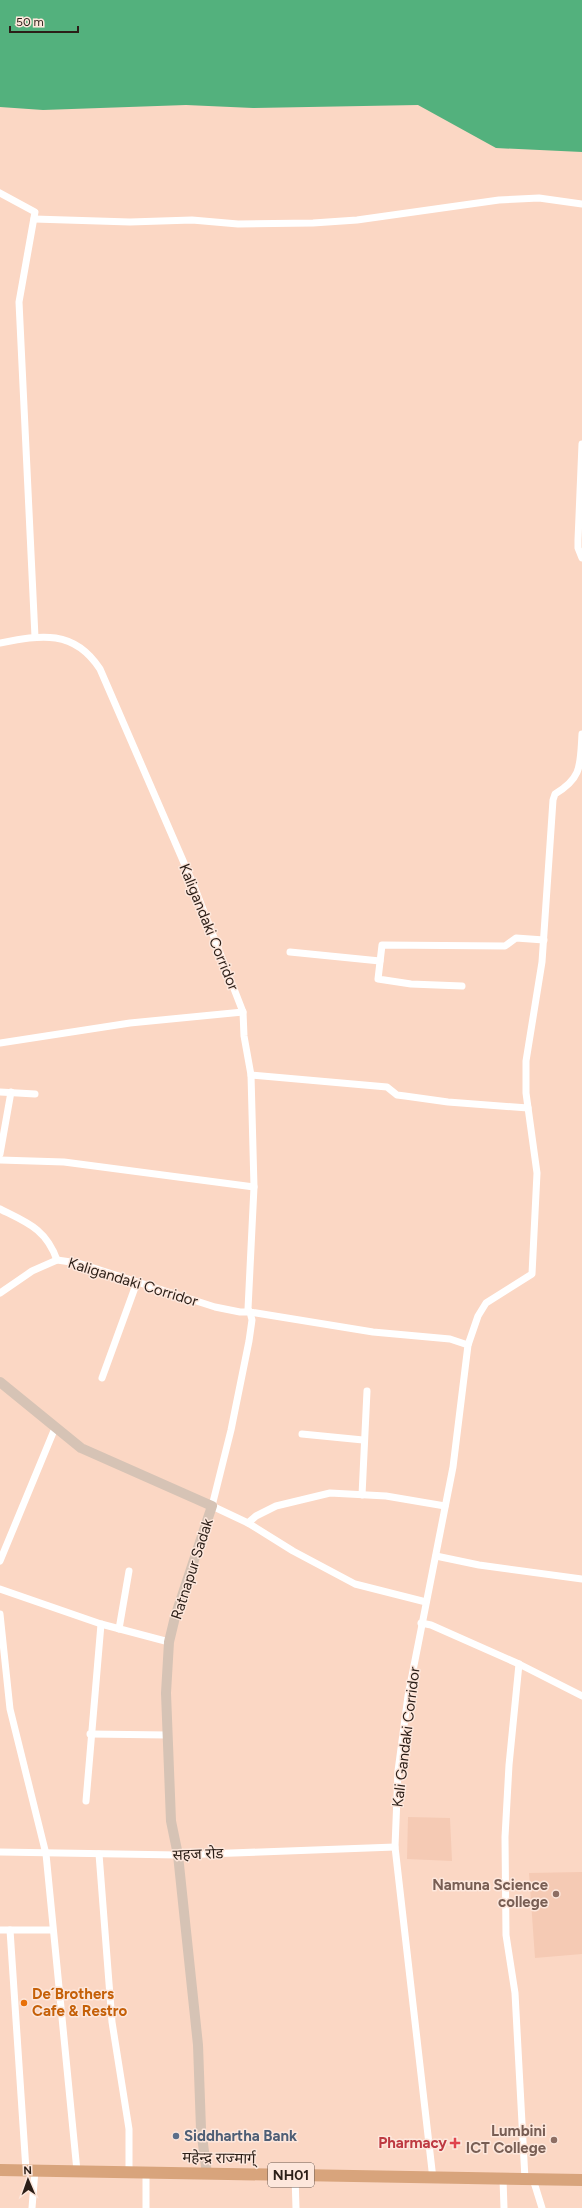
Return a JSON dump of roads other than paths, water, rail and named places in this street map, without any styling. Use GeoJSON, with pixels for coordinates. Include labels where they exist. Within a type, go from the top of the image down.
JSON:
{"type":"FeatureCollection","features":[{"type":"Feature","properties":{"kind":"highway","name":"महेन्द्र राज्मार्ग्"},"geometry":{"type":"LineString","coordinates":[[0,2170],[433,2179],[582,2180]]}},
{"type":"Feature","properties":{"kind":"main road","name":"Ratnapur Sadak"},"geometry":{"type":"LineString","coordinates":[[0,1382],[81,1448],[212,1506],[175,1617],[169,1642],[166,1693],[171,1821],[178,1855],[198,2045],[202,2129],[207,2174]]}},
{"type":"Feature","properties":{"kind":"street"},"geometry":{"type":"LineString","coordinates":[[0,193],[35,212],[19,302],[35,637]]}},
{"type":"Feature","properties":{"kind":"street"},"geometry":{"type":"LineString","coordinates":[[34,219],[130,222],[192,220],[238,224],[306,223],[357,220],[499,200],[539,198],[582,204]]}},
{"type":"Feature","properties":{"kind":"street"},"geometry":{"type":"LineString","coordinates":[[582,444],[578,544],[582,558]]}},
{"type":"Feature","properties":{"kind":"street","name":"Kaligandaki Corridor"},"geometry":{"type":"LineString","coordinates":[[0,644],[35,637],[63,639],[79,645],[92,657],[100,669],[194,886],[244,1012],[244,1036],[251,1075],[254,1187],[250,1312]]}},
{"type":"Feature","properties":{"kind":"street"},"geometry":{"type":"LineString","coordinates":[[251,1075],[387,1087],[397,1095],[448,1102],[528,1108],[526,1060],[544,940],[553,800],[555,794],[571,786],[577,778],[580,769],[582,734]]}},
{"type":"Feature","properties":{"kind":"street"},"geometry":{"type":"LineString","coordinates":[[462,986],[411,984],[378,979],[382,946],[505,946],[516,938],[544,940]]}},
{"type":"Feature","properties":{"kind":"street"},"geometry":{"type":"LineString","coordinates":[[290,952],[380,961]]}},
{"type":"Feature","properties":{"kind":"street"},"geometry":{"type":"LineString","coordinates":[[0,1043],[130,1023],[244,1012]]}},
{"type":"Feature","properties":{"kind":"street"},"geometry":{"type":"LineString","coordinates":[[0,1092],[35,1094]]}},
{"type":"Feature","properties":{"kind":"street"},"geometry":{"type":"LineString","coordinates":[[0,1154],[11,1092]]}},
{"type":"Feature","properties":{"kind":"street","name":"Kali Gandaki Corridor"},"geometry":{"type":"LineString","coordinates":[[433,2179],[396,1847],[398,1771],[408,1696],[421,1623],[436,1556],[453,1467],[468,1345],[478,1316],[486,1303],[532,1274],[537,1173],[528,1108]]}},
{"type":"Feature","properties":{"kind":"street"},"geometry":{"type":"LineString","coordinates":[[0,1160],[64,1162],[254,1187]]}},
{"type":"Feature","properties":{"kind":"street"},"geometry":{"type":"LineString","coordinates":[[0,1209],[29,1224],[46,1237],[57,1260]]}},
{"type":"Feature","properties":{"kind":"street","name":"Kaligandaki Corridor"},"geometry":{"type":"LineString","coordinates":[[0,1293],[32,1271],[57,1260],[78,1263],[215,1307],[373,1332],[450,1339],[468,1345]]}},
{"type":"Feature","properties":{"kind":"street"},"geometry":{"type":"LineString","coordinates":[[102,1378],[137,1282]]}},
{"type":"Feature","properties":{"kind":"street"},"geometry":{"type":"LineString","coordinates":[[250,1312],[252,1320],[249,1341],[231,1430],[212,1506],[248,1523],[293,1551],[355,1584],[426,1602]]}},
{"type":"Feature","properties":{"kind":"street"},"geometry":{"type":"LineString","coordinates":[[362,1495],[363,1440],[367,1391]]}},
{"type":"Feature","properties":{"kind":"street"},"geometry":{"type":"LineString","coordinates":[[0,1561],[55,1428]]}},
{"type":"Feature","properties":{"kind":"street"},"geometry":{"type":"LineString","coordinates":[[302,1434],[363,1440]]}},
{"type":"Feature","properties":{"kind":"street"},"geometry":{"type":"LineString","coordinates":[[248,1523],[256,1516],[276,1506],[330,1493],[362,1495],[445,1506]]}},
{"type":"Feature","properties":{"kind":"street"},"geometry":{"type":"LineString","coordinates":[[436,1556],[479,1565],[582,1579]]}},
{"type":"Feature","properties":{"kind":"street"},"geometry":{"type":"LineString","coordinates":[[119,1629],[129,1571]]}},
{"type":"Feature","properties":{"kind":"street"},"geometry":{"type":"LineString","coordinates":[[0,1589],[101,1624],[169,1642]]}},
{"type":"Feature","properties":{"kind":"street"},"geometry":{"type":"LineString","coordinates":[[0,1614],[10,1709],[46,1854],[76,2171]]}},
{"type":"Feature","properties":{"kind":"street"},"geometry":{"type":"LineString","coordinates":[[421,1623],[431,1625],[519,1664],[582,1696]]}},
{"type":"Feature","properties":{"kind":"street"},"geometry":{"type":"LineString","coordinates":[[86,1801],[90,1734],[101,1624]]}},
{"type":"Feature","properties":{"kind":"street"},"geometry":{"type":"LineString","coordinates":[[519,1664],[509,1765],[505,1837],[506,1935],[515,2000],[529,2179],[542,2208]]}},
{"type":"Feature","properties":{"kind":"street"},"geometry":{"type":"LineString","coordinates":[[90,1734],[167,1735]]}},
{"type":"Feature","properties":{"kind":"street","name":"सहज रोड"},"geometry":{"type":"LineString","coordinates":[[0,1852],[46,1854],[178,1855],[396,1847]]}},
{"type":"Feature","properties":{"kind":"street"},"geometry":{"type":"LineString","coordinates":[[99,1854],[112,2022],[129,2129],[129,2172]]}},
{"type":"Feature","properties":{"kind":"street"},"geometry":{"type":"LineString","coordinates":[[0,1930],[52,1930]]}},
{"type":"Feature","properties":{"kind":"street"},"geometry":{"type":"LineString","coordinates":[[10,1930],[32,2208]]}},
{"type":"Feature","properties":{"kind":"street"},"geometry":{"type":"LineString","coordinates":[[146,2172],[146,2208]]}},
{"type":"Feature","properties":{"kind":"street"},"geometry":{"type":"LineString","coordinates":[[295,2175],[296,2208]]}},
{"type":"Feature","properties":{"kind":"street"},"geometry":{"type":"LineString","coordinates":[[503,2179],[504,2208]]}},
{"type":"Feature","properties":{"kind":"place","name":"Namuna Science college"},"geometry":{"type":"Point","coordinates":[556,1894]}},
{"type":"Feature","properties":{"kind":"place","name":"De´Brothers Cafe & Restro"},"geometry":{"type":"Point","coordinates":[24,2003]}},
{"type":"Feature","properties":{"kind":"place","name":"Siddhartha Bank"},"geometry":{"type":"Point","coordinates":[176,2136]}},
{"type":"Feature","properties":{"kind":"place","name":"Lumbini ICT College"},"geometry":{"type":"Point","coordinates":[554,2140]}},
{"type":"Feature","properties":{"kind":"place","name":"Pharmacy"},"geometry":{"type":"Point","coordinates":[455,2143]}}]}
